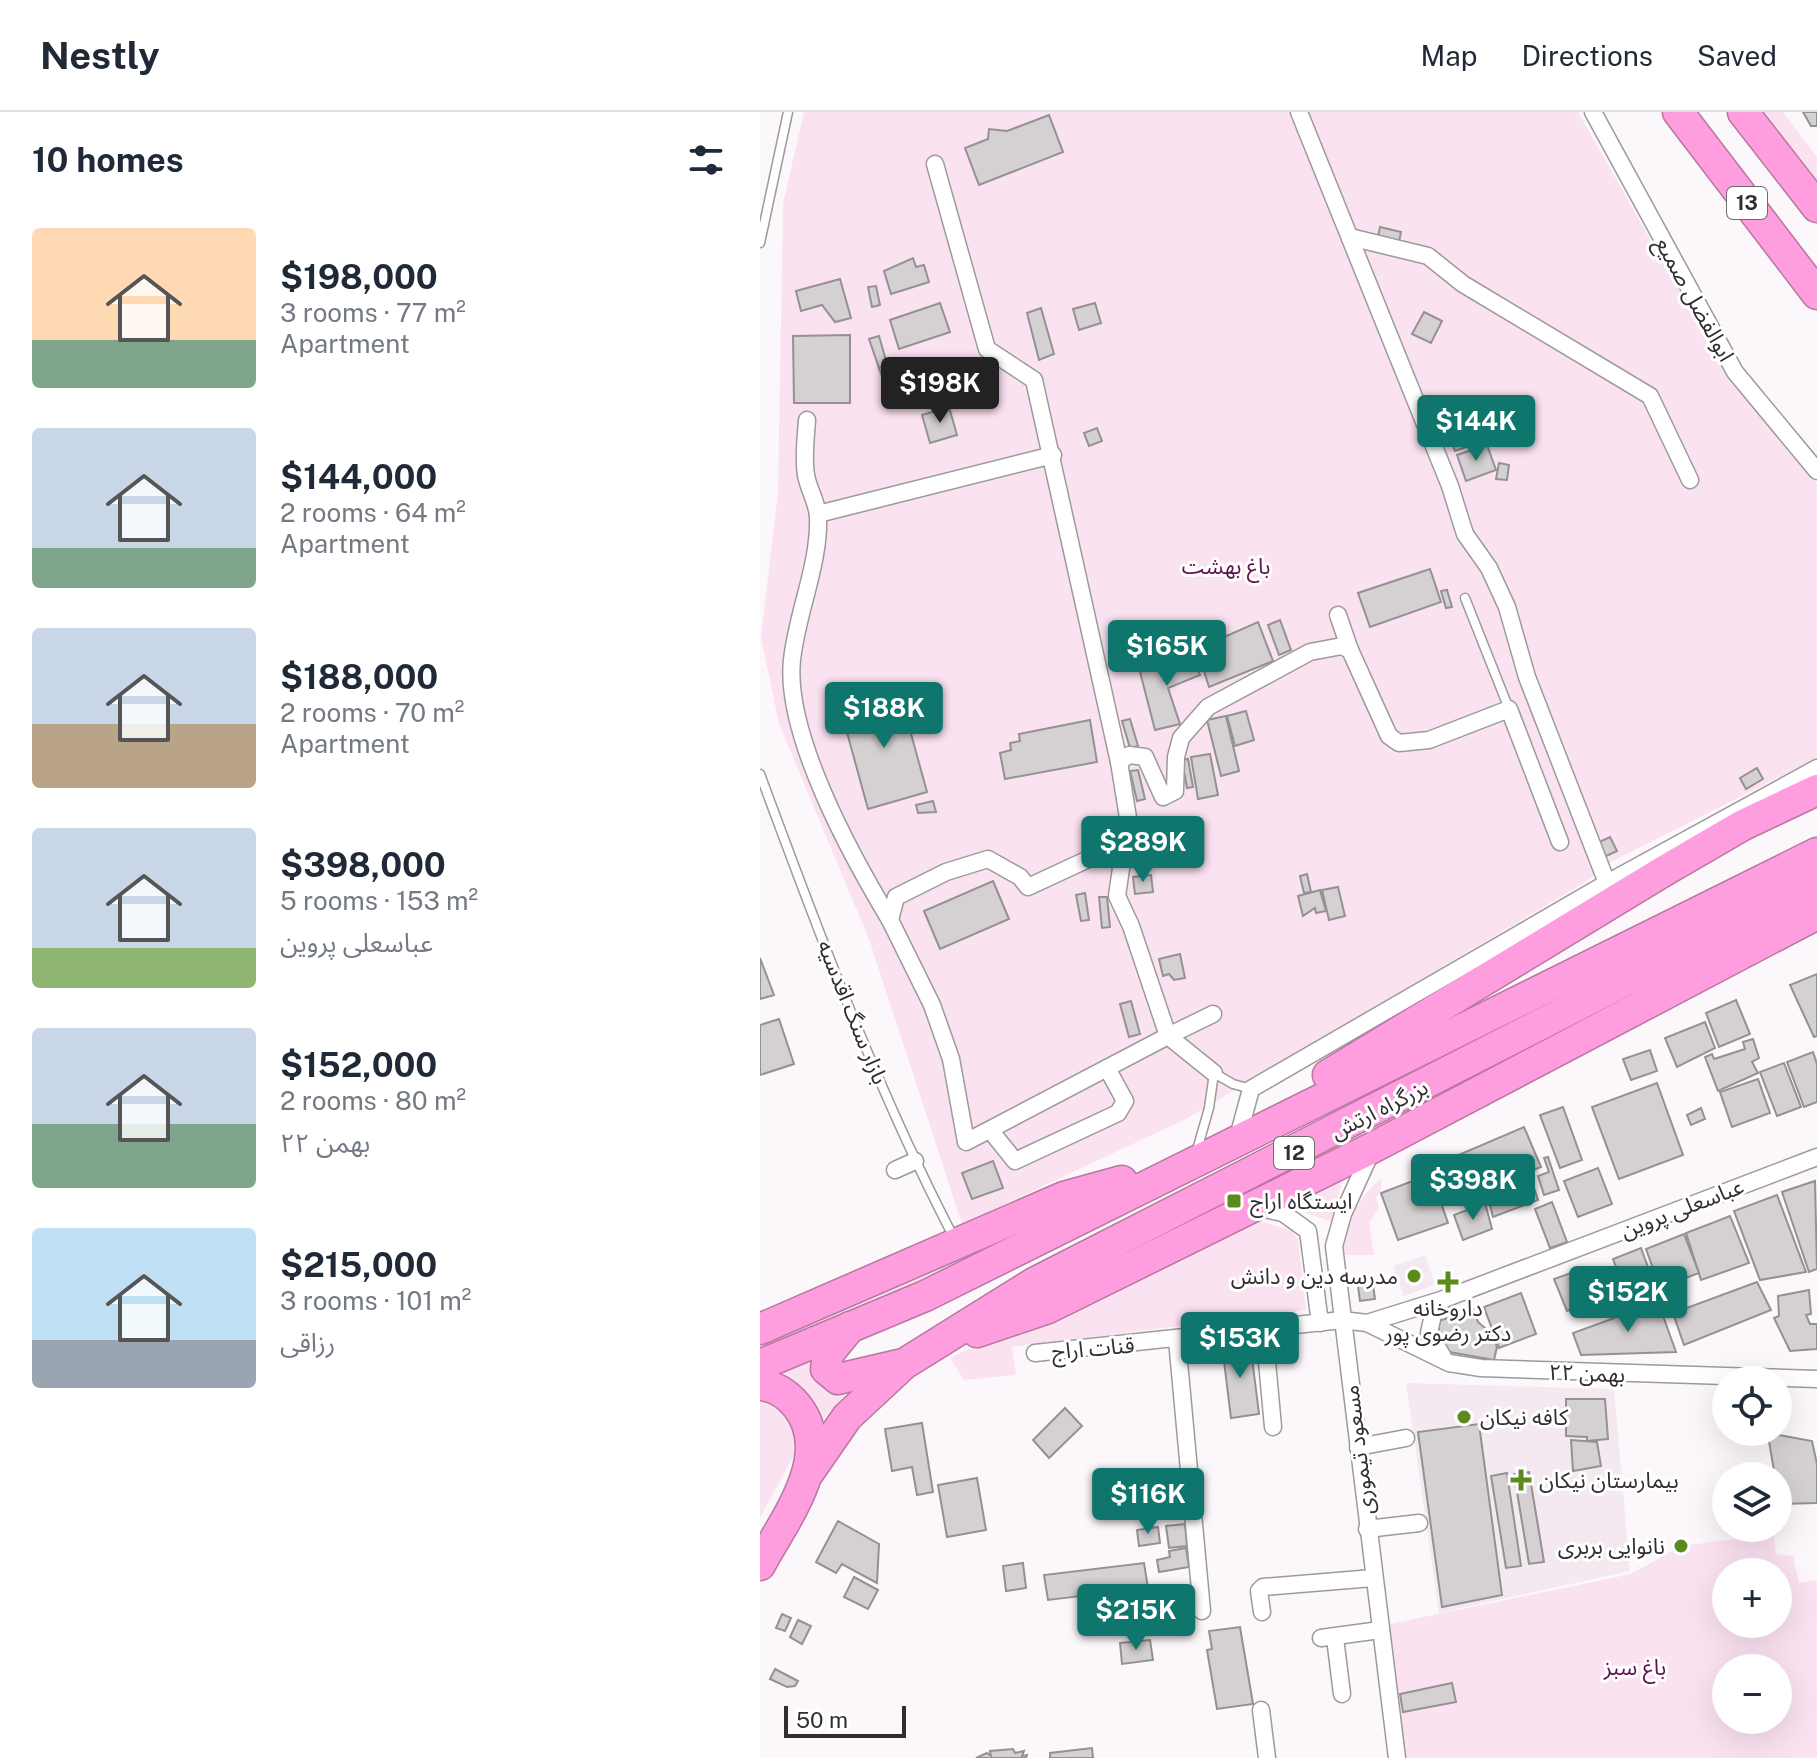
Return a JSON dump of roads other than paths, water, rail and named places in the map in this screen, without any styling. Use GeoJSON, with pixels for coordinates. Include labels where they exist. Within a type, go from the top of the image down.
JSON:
{"type":"FeatureCollection","features":[{"type":"Feature","properties":{"kind":"highway","name":"13"},"geometry":{"type":"LineString","coordinates":[[1678,112],[1817,294]]}},
{"type":"Feature","properties":{"kind":"highway","name":"13"},"geometry":{"type":"LineString","coordinates":[[1743,112],[1817,207]]}},
{"type":"Feature","properties":{"kind":"highway"},"geometry":{"type":"LineString","coordinates":[[1238,1137],[1345,1063],[1430,1012],[1743,825],[1817,790]]}},
{"type":"Feature","properties":{"kind":"highway"},"geometry":{"type":"LineString","coordinates":[[1633,942],[1729,876],[1817,832]]}},
{"type":"Feature","properties":{"kind":"highway","name":"بزرگراه ارتش"},"geometry":{"type":"LineString","coordinates":[[760,1365],[925,1296],[1238,1137],[1817,853]]}},
{"type":"Feature","properties":{"kind":"highway","name":"بزرگراه ارتش"},"geometry":{"type":"LineString","coordinates":[[760,1565],[809,1472],[847,1417],[904,1364],[929,1347],[1034,1283],[1402,1098],[1817,883]]}},
{"type":"Feature","properties":{"kind":"highway"},"geometry":{"type":"LineString","coordinates":[[929,1347],[1048,1308],[1463,1102],[1817,914]]}},
{"type":"Feature","properties":{"kind":"highway"},"geometry":{"type":"LineString","coordinates":[[1685,986],[1817,931]]}},
{"type":"Feature","properties":{"kind":"highway"},"geometry":{"type":"LineString","coordinates":[[1372,1148],[1402,1098],[1463,1102]]}},
{"type":"Feature","properties":{"kind":"highway"},"geometry":{"type":"LineString","coordinates":[[760,1329],[1064,1197],[1183,1165]]}},
{"type":"Feature","properties":{"kind":"highway"},"geometry":{"type":"LineString","coordinates":[[852,1326],[828,1354],[826,1369],[838,1379],[904,1364]]}},
{"type":"Feature","properties":{"kind":"highway"},"geometry":{"type":"LineString","coordinates":[[760,1385],[779,1390],[801,1412],[811,1442],[809,1472]]}},
{"type":"Feature","properties":{"kind":"street"},"geometry":{"type":"LineString","coordinates":[[1299,112],[1450,486],[1465,534],[1489,568],[1507,607],[1527,677],[1607,883]]}},
{"type":"Feature","properties":{"kind":"street","name":"ابوالفضل صمیع"},"geometry":{"type":"LineString","coordinates":[[1593,112],[1735,372],[1817,471]]}},
{"type":"Feature","properties":{"kind":"street"},"geometry":{"type":"LineString","coordinates":[[935,164],[987,349],[1034,380],[1053,455],[1119,762],[1129,824],[1117,896],[1131,926],[1168,1036],[1214,1073]]}},
{"type":"Feature","properties":{"kind":"street"},"geometry":{"type":"LineString","coordinates":[[1350,237],[1428,256],[1463,284],[1650,396],[1690,480]]}},
{"type":"Feature","properties":{"kind":"street"},"geometry":{"type":"LineString","coordinates":[[807,420],[806,473],[818,514],[812,569],[792,662],[793,693],[801,733],[829,804],[932,1005],[951,1059],[966,1142],[1213,1014]]}},
{"type":"Feature","properties":{"kind":"street"},"geometry":{"type":"LineString","coordinates":[[818,514],[1053,455]]}},
{"type":"Feature","properties":{"kind":"street"},"geometry":{"type":"LineString","coordinates":[[1338,615],[1350,650],[1389,736],[1399,743],[1429,740],[1509,709],[1560,842]]}},
{"type":"Feature","properties":{"kind":"street"},"geometry":{"type":"LineString","coordinates":[[1119,762],[1129,755],[1145,757],[1163,797],[1175,791],[1176,757],[1181,738],[1208,707],[1310,652],[1342,646],[1350,650]]}},
{"type":"Feature","properties":{"kind":"street"},"geometry":{"type":"LineString","coordinates":[[1238,1137],[1251,1089],[1607,883],[1817,768]]}},
{"type":"Feature","properties":{"kind":"street"},"geometry":{"type":"LineString","coordinates":[[890,920],[896,897],[946,872],[974,863],[988,859],[1020,877],[1028,887],[1110,849],[1124,848]]}},
{"type":"Feature","properties":{"kind":"street"},"geometry":{"type":"LineString","coordinates":[[990,1130],[1015,1161],[1118,1113],[1125,1101],[1107,1068]]}},
{"type":"Feature","properties":{"kind":"street","name":"مسعود تیموری"},"geometry":{"type":"LineString","coordinates":[[1372,1148],[1343,1214],[1334,1246],[1397,1758]]}},
{"type":"Feature","properties":{"kind":"street","name":"عباسعلی پروین"},"geometry":{"type":"LineString","coordinates":[[1367,1323],[1444,1299],[1817,1157]]}},
{"type":"Feature","properties":{"kind":"street"},"geometry":{"type":"LineString","coordinates":[[895,1170],[915,1161]]}},
{"type":"Feature","properties":{"kind":"street"},"geometry":{"type":"LineString","coordinates":[[1254,1206],[1283,1213],[1308,1231],[1320,1323]]}},
{"type":"Feature","properties":{"kind":"street"},"geometry":{"type":"LineString","coordinates":[[1444,1299],[1434,1310],[1429,1333],[1433,1344],[1449,1363]]}},
{"type":"Feature","properties":{"kind":"street","name":"قنات اراج"},"geometry":{"type":"LineString","coordinates":[[1035,1353],[1342,1320],[1367,1323]]}},
{"type":"Feature","properties":{"kind":"street","name":"۲۲ بهمن"},"geometry":{"type":"LineString","coordinates":[[1367,1323],[1449,1363],[1581,1374],[1817,1379]]}},
{"type":"Feature","properties":{"kind":"street"},"geometry":{"type":"LineString","coordinates":[[1264,1329],[1273,1427]]}},
{"type":"Feature","properties":{"kind":"street"},"geometry":{"type":"LineString","coordinates":[[1177,1340],[1202,1611]]}},
{"type":"Feature","properties":{"kind":"street"},"geometry":{"type":"LineString","coordinates":[[1358,1447],[1406,1438]]}},
{"type":"Feature","properties":{"kind":"street"},"geometry":{"type":"LineString","coordinates":[[1367,1529],[1419,1523]]}},
{"type":"Feature","properties":{"kind":"street"},"geometry":{"type":"LineString","coordinates":[[1262,1612],[1259,1591],[1263,1587],[1373,1578]]}},
{"type":"Feature","properties":{"kind":"street"},"geometry":{"type":"LineString","coordinates":[[1342,1694],[1328,1638],[1380,1630]]}},
{"type":"Feature","properties":{"kind":"street"},"geometry":{"type":"LineString","coordinates":[[1261,1710],[1267,1758]]}},
{"type":"Feature","properties":{"kind":"lane"},"geometry":{"type":"LineString","coordinates":[[760,243],[788,112]]}},
{"type":"Feature","properties":{"kind":"lane"},"geometry":{"type":"LineString","coordinates":[[1465,598],[1509,709]]}},
{"type":"Feature","properties":{"kind":"lane","name":"بازار سنگ اقدسیه"},"geometry":{"type":"LineString","coordinates":[[760,774],[801,884],[915,1161],[957,1244]]}},
{"type":"Feature","properties":{"kind":"lane"},"geometry":{"type":"LineString","coordinates":[[1183,1165],[1202,1137],[1214,1073],[1233,1084],[1251,1089]]}},
{"type":"Feature","properties":{"kind":"place","name":"ایستگاه اراج"},"geometry":{"type":"Point","coordinates":[1234,1201]}},
{"type":"Feature","properties":{"kind":"place","name":"مدرسه دین و دانش"},"geometry":{"type":"Point","coordinates":[1414,1276]}},
{"type":"Feature","properties":{"kind":"place","name":"داروخانه دکتر رضوی پور"},"geometry":{"type":"Point","coordinates":[1448,1282]}},
{"type":"Feature","properties":{"kind":"place","name":"کافه نیکان"},"geometry":{"type":"Point","coordinates":[1464,1417]}},
{"type":"Feature","properties":{"kind":"place","name":"بیمارستان نیکان"},"geometry":{"type":"Point","coordinates":[1521,1480]}},
{"type":"Feature","properties":{"kind":"place","name":"نانوایی بربری"},"geometry":{"type":"Point","coordinates":[1681,1546]}},
{"type":"Feature","properties":{"kind":"park label","name":"باغ بهشت"},"geometry":{"type":"Point","coordinates":[1226,566]}},
{"type":"Feature","properties":{"kind":"park label","name":"باغ سبز"},"geometry":{"type":"Point","coordinates":[1635,1667]}}]}
